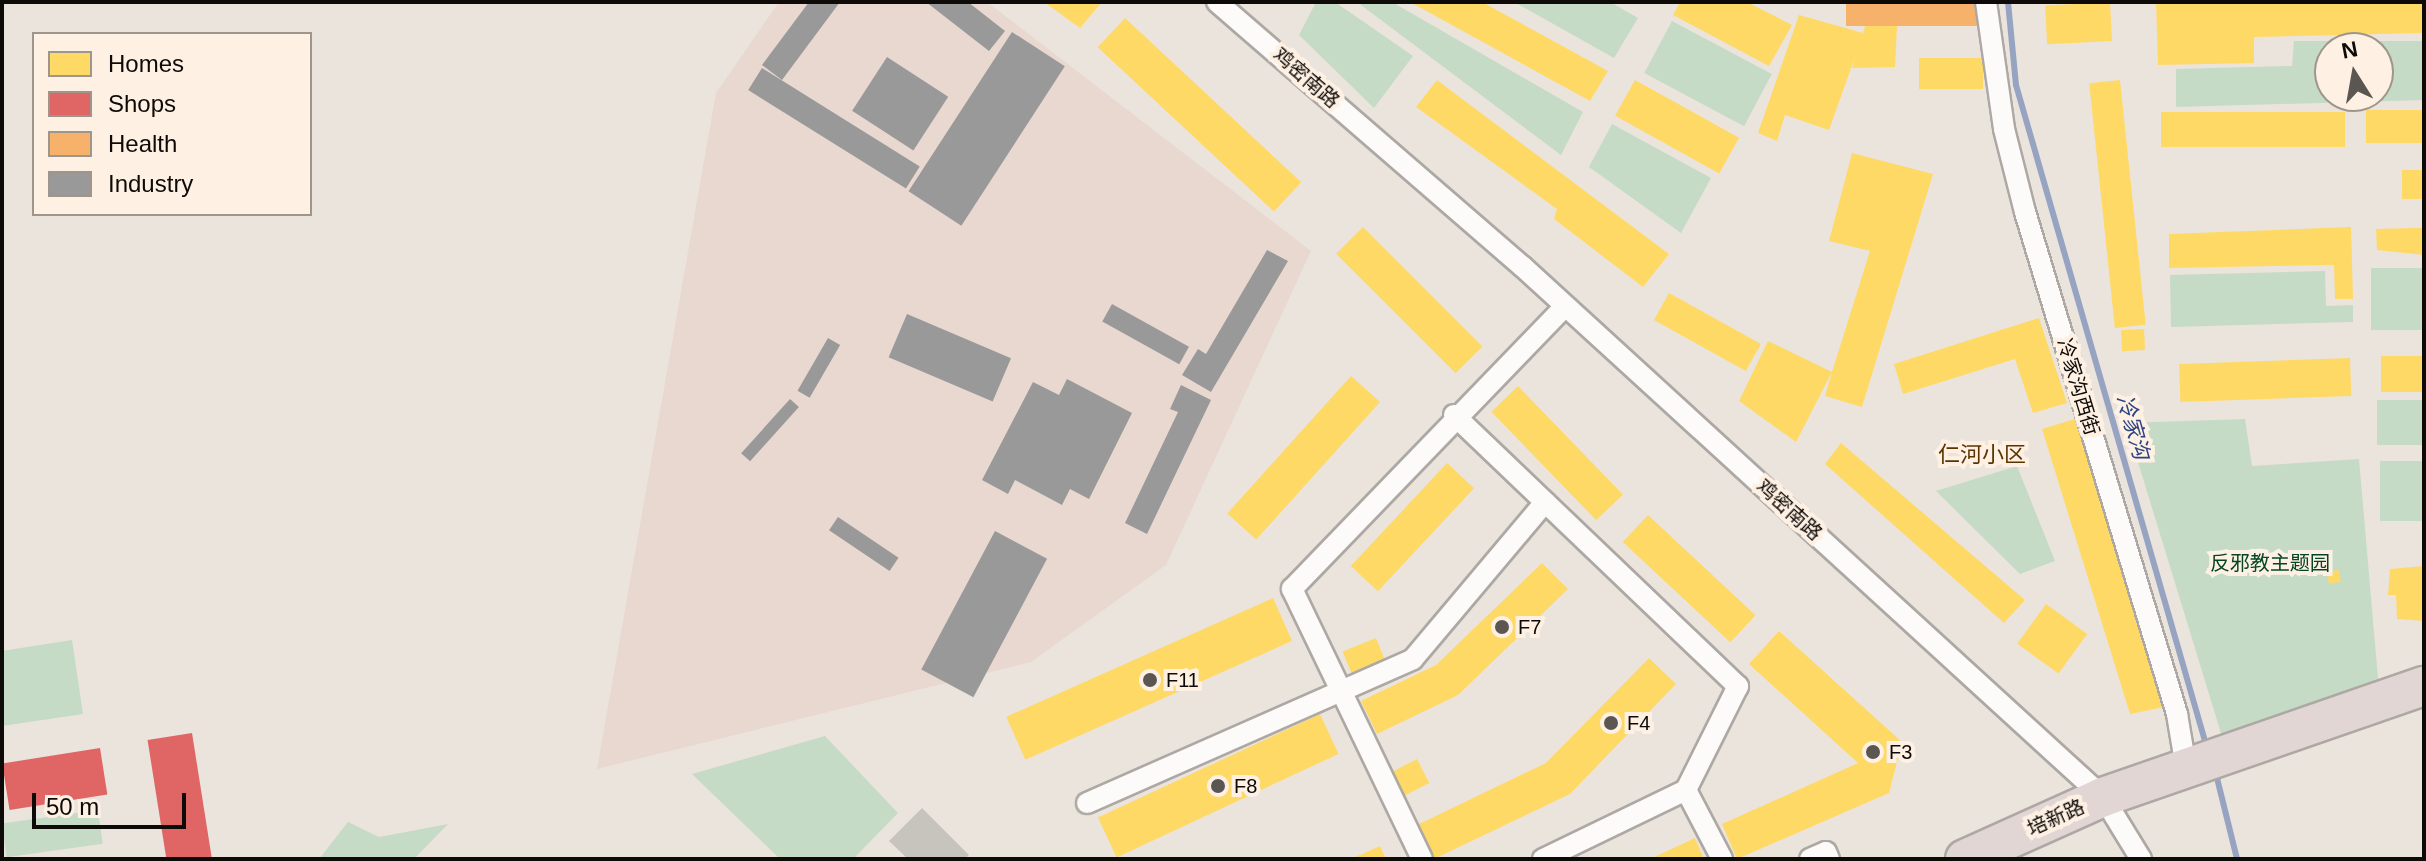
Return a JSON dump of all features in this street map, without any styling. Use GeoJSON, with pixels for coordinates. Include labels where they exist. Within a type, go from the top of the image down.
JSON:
{"type":"FeatureCollection","features":[{"type":"Feature","properties":{"kind":"highway"},"geometry":{"type":"LineString","coordinates":[[2103,797],[2423,688]]}},
{"type":"Feature","properties":{"kind":"highway","name":"培新路"},"geometry":{"type":"LineString","coordinates":[[1965,859],[2103,797]]}},
{"type":"Feature","properties":{"kind":"street","name":"鸡密南路"},"geometry":{"type":"LineString","coordinates":[[1217,2],[1565,306],[2103,797],[2141,859]]}},
{"type":"Feature","properties":{"kind":"street","name":"冷家沟西街"},"geometry":{"type":"LineString","coordinates":[[1986,2],[2004,129],[2025,212],[2177,714],[2186,768]]}},
{"type":"Feature","properties":{"kind":"street"},"geometry":{"type":"LineString","coordinates":[[1422,859],[1292,589],[1454,415],[1565,306]]}},
{"type":"Feature","properties":{"kind":"street"},"geometry":{"type":"LineString","coordinates":[[1454,415],[1738,686],[1686,790],[1543,859]]}},
{"type":"Feature","properties":{"kind":"street"},"geometry":{"type":"LineString","coordinates":[[1087,803],[1342,694],[1413,659],[1545,502]]}},
{"type":"Feature","properties":{"kind":"street"},"geometry":{"type":"LineString","coordinates":[[1686,790],[1722,859]]}},
{"type":"Feature","properties":{"kind":"street"},"geometry":{"type":"LineString","coordinates":[[1810,859],[1826,852],[1829,859]]}},
{"type":"Feature","properties":{"kind":"shaded area"},"geometry":{"type":"Polygon","coordinates":[[[779,2],[987,2],[1311,251],[1166,565],[1031,662],[597,769],[716,93],[779,2]]]}},
{"type":"Feature","properties":{"kind":"green space"},"geometry":{"type":"Polygon","coordinates":[[[1316,2],[1335,2],[1413,56],[1374,108],[1299,35],[1316,2]]]}},
{"type":"Feature","properties":{"kind":"green space"},"geometry":{"type":"Polygon","coordinates":[[[1357,2],[1392,2],[1583,112],[1561,155],[1357,2]]]}},
{"type":"Feature","properties":{"kind":"green space"},"geometry":{"type":"Polygon","coordinates":[[[1514,2],[1610,2],[1638,18],[1614,58],[1514,2]]]}},
{"type":"Feature","properties":{"kind":"green space"},"geometry":{"type":"Polygon","coordinates":[[[1672,21],[1772,74],[1744,126],[1644,73],[1672,21]]]}},
{"type":"Feature","properties":{"kind":"green space"},"geometry":{"type":"Polygon","coordinates":[[[2294,41],[2314,41],[2314,103],[2176,107],[2176,69],[2292,66],[2294,41]]]}},
{"type":"Feature","properties":{"kind":"green space"},"geometry":{"type":"Polygon","coordinates":[[[2394,41],[2424,41],[2424,100],[2394,101],[2394,41]]]}},
{"type":"Feature","properties":{"kind":"green space"},"geometry":{"type":"Polygon","coordinates":[[[1612,124],[1711,178],[1681,233],[1589,167],[1612,124]]]}},
{"type":"Feature","properties":{"kind":"green space"},"geometry":{"type":"Polygon","coordinates":[[[2371,268],[2424,268],[2424,330],[2371,330],[2371,268]]]}},
{"type":"Feature","properties":{"kind":"green space"},"geometry":{"type":"Polygon","coordinates":[[[2325,271],[2326,306],[2353,305],[2353,322],[2171,327],[2170,275],[2325,271]]]}},
{"type":"Feature","properties":{"kind":"green space"},"geometry":{"type":"Polygon","coordinates":[[[2377,400],[2424,400],[2424,445],[2377,445],[2377,400]]]}},
{"type":"Feature","properties":{"kind":"green space","name":"反邪教主题园"},"geometry":{"type":"Polygon","coordinates":[[[2245,419],[2252,466],[2359,459],[2379,690],[2224,743],[2126,423],[2245,419]]]}},
{"type":"Feature","properties":{"kind":"green space"},"geometry":{"type":"Polygon","coordinates":[[[2380,461],[2424,461],[2424,521],[2380,521],[2380,461]]]}},
{"type":"Feature","properties":{"kind":"green space"},"geometry":{"type":"Polygon","coordinates":[[[2017,466],[2055,561],[2020,574],[1936,491],[2017,466]]]}},
{"type":"Feature","properties":{"kind":"green space"},"geometry":{"type":"Polygon","coordinates":[[[72,640],[83,714],[2,726],[2,651],[72,640]]]}},
{"type":"Feature","properties":{"kind":"green space"},"geometry":{"type":"Polygon","coordinates":[[[825,736],[898,813],[853,859],[780,859],[692,774],[825,736]]]}},
{"type":"Feature","properties":{"kind":"green space"},"geometry":{"type":"Polygon","coordinates":[[[98,810],[103,844],[7,857],[2,823],[98,810]]]}},
{"type":"Feature","properties":{"kind":"green space"},"geometry":{"type":"Polygon","coordinates":[[[348,822],[379,837],[448,824],[414,859],[319,859],[348,822]]]}},
{"type":"Feature","properties":{"kind":"building: Homes"},"geometry":{"type":"Polygon","coordinates":[[[1044,2],[1102,2],[1080,28],[1044,2]]]}},
{"type":"Feature","properties":{"kind":"building: Homes"},"geometry":{"type":"Polygon","coordinates":[[[1410,2],[1482,2],[1608,71],[1590,101],[1410,2]]]}},
{"type":"Feature","properties":{"kind":"building: Homes"},"geometry":{"type":"Polygon","coordinates":[[[1680,2],[1747,2],[1792,25],[1769,66],[1673,15],[1680,2]]]}},
{"type":"Feature","properties":{"kind":"building: Homes"},"geometry":{"type":"Polygon","coordinates":[[[2110,2],[2112,41],[2047,44],[2045,5],[2110,2]]]}},
{"type":"Feature","properties":{"kind":"building: Homes"},"geometry":{"type":"Polygon","coordinates":[[[2156,2],[2424,2],[2424,33],[2314,32],[2314,36],[2254,37],[2254,63],[2158,65],[2156,2]]]}},
{"type":"Feature","properties":{"kind":"building: Homes"},"geometry":{"type":"Polygon","coordinates":[[[1799,15],[1863,33],[1865,26],[1897,26],[1895,67],[1852,68],[1855,57],[1829,130],[1785,115],[1777,141],[1758,133],[1799,15]]]}},
{"type":"Feature","properties":{"kind":"building: Homes"},"geometry":{"type":"Polygon","coordinates":[[[1125,18],[1301,182],[1274,212],[1098,47],[1125,18]]]}},
{"type":"Feature","properties":{"kind":"building: Homes"},"geometry":{"type":"Polygon","coordinates":[[[1919,58],[1983,58],[1983,89],[1919,89],[1919,58]]]}},
{"type":"Feature","properties":{"kind":"building: Homes"},"geometry":{"type":"Polygon","coordinates":[[[1437,80],[1669,254],[1643,287],[1554,219],[1557,209],[1416,107],[1437,80]]]}},
{"type":"Feature","properties":{"kind":"building: Homes"},"geometry":{"type":"Polygon","coordinates":[[[1635,80],[1739,138],[1719,174],[1615,116],[1635,80]]]}},
{"type":"Feature","properties":{"kind":"building: Homes"},"geometry":{"type":"Polygon","coordinates":[[[2120,80],[2146,325],[2115,328],[2089,83],[2120,80]]]}},
{"type":"Feature","properties":{"kind":"building: Homes"},"geometry":{"type":"Polygon","coordinates":[[[2424,110],[2424,143],[2366,143],[2366,112],[2424,110]]]}},
{"type":"Feature","properties":{"kind":"building: Homes"},"geometry":{"type":"Polygon","coordinates":[[[2161,112],[2345,112],[2345,147],[2161,147],[2161,112]]]}},
{"type":"Feature","properties":{"kind":"building: Homes"},"geometry":{"type":"Polygon","coordinates":[[[1852,153],[1933,174],[1862,407],[1825,396],[1870,251],[1829,241],[1852,153]]]}},
{"type":"Feature","properties":{"kind":"building: Homes"},"geometry":{"type":"Polygon","coordinates":[[[2402,170],[2424,170],[2424,199],[2402,199],[2402,170]]]}},
{"type":"Feature","properties":{"kind":"building: Homes"},"geometry":{"type":"Polygon","coordinates":[[[1363,227],[1483,347],[1456,373],[1336,254],[1363,227]]]}},
{"type":"Feature","properties":{"kind":"building: Homes"},"geometry":{"type":"Polygon","coordinates":[[[2351,227],[2353,299],[2335,299],[2334,265],[2169,268],[2169,234],[2351,227]]]}},
{"type":"Feature","properties":{"kind":"building: Homes"},"geometry":{"type":"Polygon","coordinates":[[[2424,228],[2424,255],[2377,250],[2376,229],[2424,228]]]}},
{"type":"Feature","properties":{"kind":"building: Homes"},"geometry":{"type":"Polygon","coordinates":[[[1669,293],[1761,344],[1746,371],[1654,320],[1669,293]]]}},
{"type":"Feature","properties":{"kind":"building: Homes"},"geometry":{"type":"Polygon","coordinates":[[[2039,318],[2067,403],[2033,413],[2015,359],[1903,394],[1894,364],[2039,318]]]}},
{"type":"Feature","properties":{"kind":"building: Homes"},"geometry":{"type":"Polygon","coordinates":[[[2144,329],[2145,350],[2122,351],[2121,330],[2144,329]]]}},
{"type":"Feature","properties":{"kind":"building: Homes"},"geometry":{"type":"Polygon","coordinates":[[[1768,341],[1832,372],[1796,442],[1739,401],[1768,341]]]}},
{"type":"Feature","properties":{"kind":"building: Homes"},"geometry":{"type":"Polygon","coordinates":[[[2381,356],[2424,356],[2424,392],[2381,392],[2381,356]]]}},
{"type":"Feature","properties":{"kind":"building: Homes"},"geometry":{"type":"Polygon","coordinates":[[[2350,358],[2351,396],[2180,402],[2179,364],[2350,358]]]}},
{"type":"Feature","properties":{"kind":"building: Homes"},"geometry":{"type":"Polygon","coordinates":[[[1351,376],[1380,402],[1256,540],[1227,513],[1351,376]]]}},
{"type":"Feature","properties":{"kind":"building: Homes"},"geometry":{"type":"Polygon","coordinates":[[[1518,386],[1623,495],[1596,520],[1491,412],[1518,386]]]}},
{"type":"Feature","properties":{"kind":"building: Homes"},"geometry":{"type":"Polygon","coordinates":[[[2075,419],[2137,605],[2164,707],[2130,714],[2042,429],[2075,419]]]}},
{"type":"Feature","properties":{"kind":"building: Homes"},"geometry":{"type":"Polygon","coordinates":[[[1841,443],[2025,600],[2004,623],[1825,464],[1841,443]]]}},
{"type":"Feature","properties":{"kind":"building: Homes"},"geometry":{"type":"Polygon","coordinates":[[[1447,463],[1474,488],[1378,591],[1351,566],[1447,463]]]}},
{"type":"Feature","properties":{"kind":"building: Homes"},"geometry":{"type":"Polygon","coordinates":[[[1648,515],[1756,615],[1730,642],[1623,542],[1648,515]]]}},
{"type":"Feature","properties":{"kind":"building: Homes","name":"F7"},"geometry":{"type":"Polygon","coordinates":[[[1542,563],[1568,589],[1458,695],[1377,734],[1361,701],[1436,665],[1542,563]]]}},
{"type":"Feature","properties":{"kind":"building: Homes"},"geometry":{"type":"Polygon","coordinates":[[[2424,566],[2424,621],[2397,619],[2396,595],[2388,595],[2390,569],[2424,566]]]}},
{"type":"Feature","properties":{"kind":"building: Homes"},"geometry":{"type":"Polygon","coordinates":[[[2339,570],[2341,582],[2329,584],[2327,572],[2339,570]]]}},
{"type":"Feature","properties":{"kind":"building: Homes","name":"F11"},"geometry":{"type":"Polygon","coordinates":[[[1273,598],[1292,641],[1025,760],[1006,717],[1273,598]]]}},
{"type":"Feature","properties":{"kind":"building: Homes"},"geometry":{"type":"Polygon","coordinates":[[[2046,604],[2087,634],[2058,674],[2017,644],[2046,604]]]}},
{"type":"Feature","properties":{"kind":"building: Homes","name":"F3"},"geometry":{"type":"Polygon","coordinates":[[[1779,631],[1902,742],[1889,793],[1737,859],[1722,824],[1858,763],[1749,664],[1779,631]]]}},
{"type":"Feature","properties":{"kind":"building: Homes"},"geometry":{"type":"Polygon","coordinates":[[[1376,638],[1387,665],[1353,678],[1343,651],[1376,638]]]}},
{"type":"Feature","properties":{"kind":"building: Homes","name":"F4"},"geometry":{"type":"Polygon","coordinates":[[[1649,658],[1676,684],[1570,794],[1434,859],[1417,825],[1546,763],[1649,658]]]}},
{"type":"Feature","properties":{"kind":"building: Homes","name":"F8"},"geometry":{"type":"Polygon","coordinates":[[[1320,714],[1339,754],[1117,857],[1098,818],[1320,714]]]}},
{"type":"Feature","properties":{"kind":"building: Homes"},"geometry":{"type":"Polygon","coordinates":[[[1417,759],[1429,783],[1399,798],[1387,774],[1417,759]]]}},
{"type":"Feature","properties":{"kind":"building: Homes"},"geometry":{"type":"Polygon","coordinates":[[[1695,838],[1704,859],[1650,859],[1695,838]]]}},
{"type":"Feature","properties":{"kind":"building: Homes"},"geometry":{"type":"Polygon","coordinates":[[[1380,846],[1386,859],[1351,859],[1380,846]]]}},
{"type":"Feature","properties":{"kind":"building: Shops"},"geometry":{"type":"Polygon","coordinates":[[[192,733],[212,859],[166,859],[148,740],[192,733]]]}},
{"type":"Feature","properties":{"kind":"building: Shops"},"geometry":{"type":"Polygon","coordinates":[[[100,748],[107,794],[10,810],[2,763],[100,748]]]}},
{"type":"Feature","properties":{"kind":"building: Health"},"geometry":{"type":"Polygon","coordinates":[[[1846,2],[1980,2],[1980,26],[1846,26],[1846,2]]]}},
{"type":"Feature","properties":{"kind":"building: Industry"},"geometry":{"type":"Polygon","coordinates":[[[809,2],[840,2],[782,80],[762,65],[809,2]]]}},
{"type":"Feature","properties":{"kind":"building: Industry"},"geometry":{"type":"Polygon","coordinates":[[[926,2],[968,2],[1005,31],[989,51],[926,2]]]}},
{"type":"Feature","properties":{"kind":"building: Industry"},"geometry":{"type":"Polygon","coordinates":[[[1012,32],[1065,66],[961,226],[909,191],[1012,32]]]}},
{"type":"Feature","properties":{"kind":"building: Industry"},"geometry":{"type":"Polygon","coordinates":[[[887,57],[948,97],[913,150],[852,111],[887,57]]]}},
{"type":"Feature","properties":{"kind":"building: Industry"},"geometry":{"type":"Polygon","coordinates":[[[762,68],[920,167],[906,189],[748,90],[762,68]]]}},
{"type":"Feature","properties":{"kind":"building: Industry"},"geometry":{"type":"Polygon","coordinates":[[[1267,250],[1288,261],[1211,392],[1182,375],[1198,349],[1206,354],[1267,250]]]}},
{"type":"Feature","properties":{"kind":"building: Industry"},"geometry":{"type":"Polygon","coordinates":[[[1112,304],[1189,347],[1179,364],[1102,321],[1112,304]]]}},
{"type":"Feature","properties":{"kind":"building: Industry"},"geometry":{"type":"Polygon","coordinates":[[[907,314],[1011,358],[993,401],[889,357],[907,314]]]}},
{"type":"Feature","properties":{"kind":"building: Industry"},"geometry":{"type":"Polygon","coordinates":[[[828,338],[840,345],[810,398],[798,391],[828,338]]]}},
{"type":"Feature","properties":{"kind":"building: Industry"},"geometry":{"type":"Polygon","coordinates":[[[1067,379],[1132,413],[1089,499],[1070,489],[1062,505],[1015,480],[1008,494],[982,480],[1033,382],[1059,395],[1067,379]]]}},
{"type":"Feature","properties":{"kind":"building: Industry"},"geometry":{"type":"Polygon","coordinates":[[[1181,385],[1211,400],[1147,534],[1125,523],[1178,412],[1170,409],[1181,385]]]}},
{"type":"Feature","properties":{"kind":"building: Industry"},"geometry":{"type":"Polygon","coordinates":[[[790,399],[799,407],[750,461],[741,453],[790,399]]]}},
{"type":"Feature","properties":{"kind":"building: Industry"},"geometry":{"type":"Polygon","coordinates":[[[838,517],[899,558],[890,571],[829,530],[838,517]]]}},
{"type":"Feature","properties":{"kind":"building: Industry"},"geometry":{"type":"Polygon","coordinates":[[[995,531],[1047,559],[973,697],[921,670],[995,531]]]}},
{"type":"Feature","properties":{"kind":"building: Other"},"geometry":{"type":"Polygon","coordinates":[[[922,808],[969,855],[965,859],[908,859],[889,841],[922,808]]]}},
{"type":"Feature","properties":{"kind":"waterway","name":"冷家沟"},"geometry":{"type":"LineString","coordinates":[[2008,2],[2016,85],[2207,748]]}},
{"type":"Feature","properties":{"kind":"waterway"},"geometry":{"type":"LineString","coordinates":[[2215,770],[2237,859]]}},
{"type":"Feature","properties":{"kind":"place","name":"F7"},"geometry":{"type":"Point","coordinates":[1502,627]}},
{"type":"Feature","properties":{"kind":"place","name":"F11"},"geometry":{"type":"Point","coordinates":[1150,680]}},
{"type":"Feature","properties":{"kind":"place","name":"F4"},"geometry":{"type":"Point","coordinates":[1611,723]}},
{"type":"Feature","properties":{"kind":"place","name":"F3"},"geometry":{"type":"Point","coordinates":[1873,752]}},
{"type":"Feature","properties":{"kind":"place","name":"F8"},"geometry":{"type":"Point","coordinates":[1218,786]}},
{"type":"Feature","properties":{"kind":"district","name":"仁河小区"},"geometry":{"type":"Point","coordinates":[1982,455]}}]}
